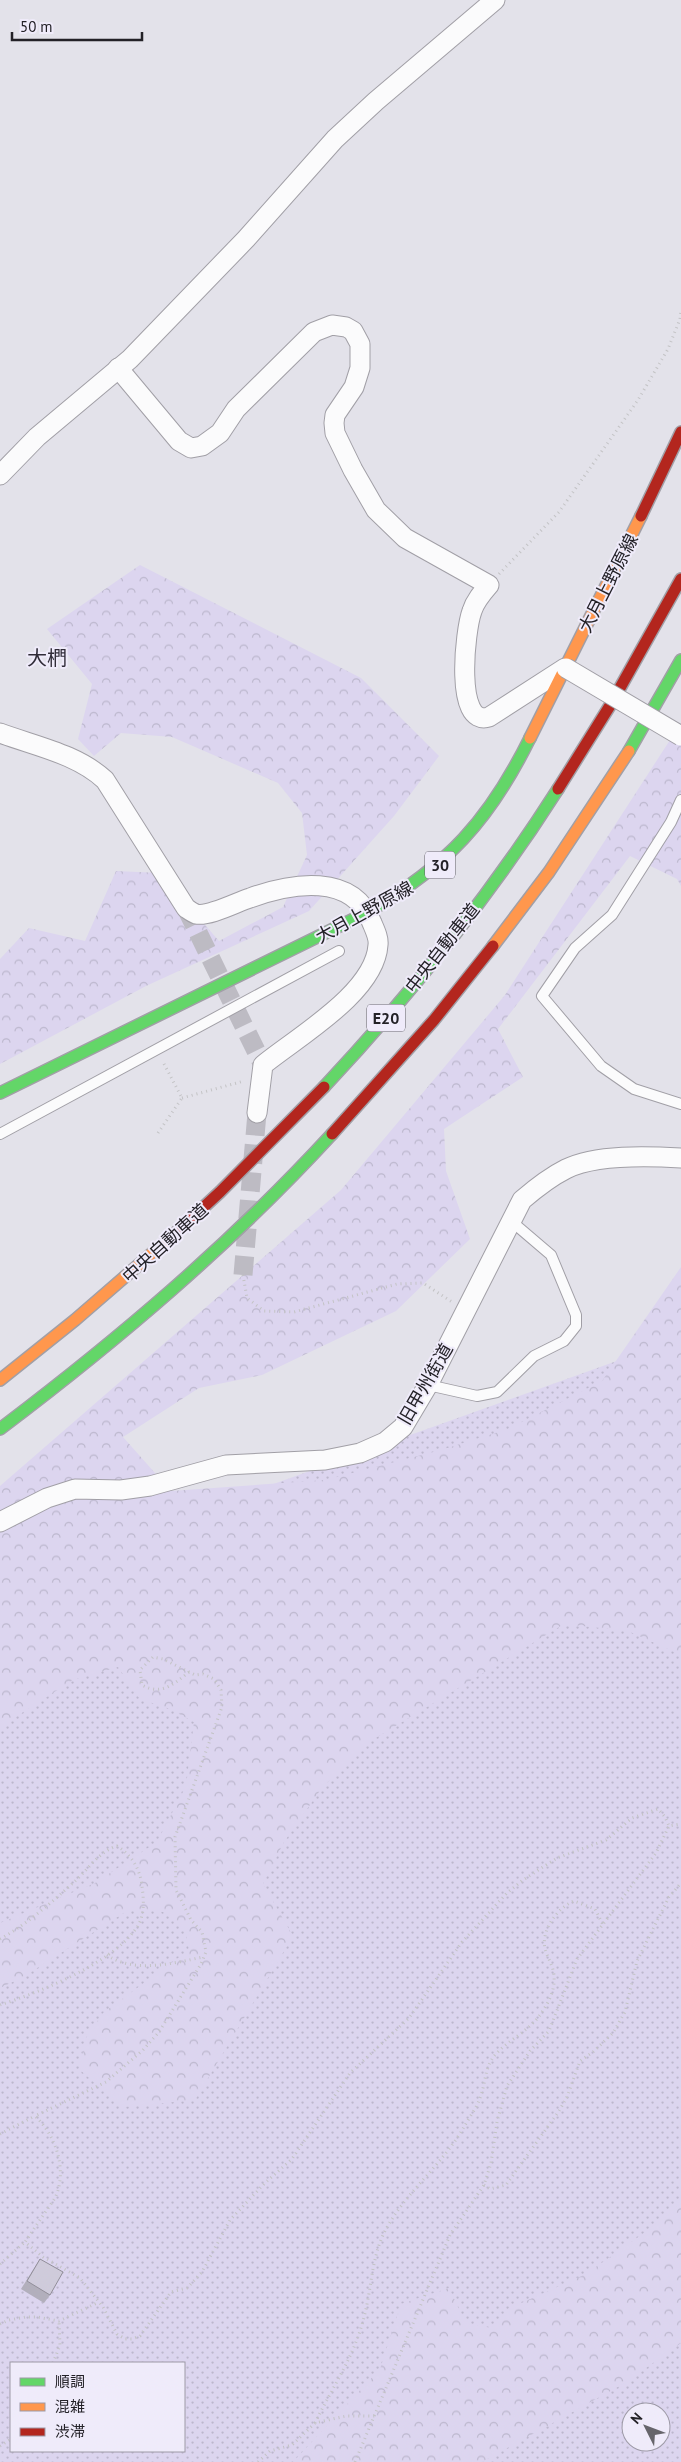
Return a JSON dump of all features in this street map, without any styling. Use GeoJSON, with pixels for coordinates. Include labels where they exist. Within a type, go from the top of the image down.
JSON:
{"type":"FeatureCollection","features":[{"type":"Feature","properties":{"kind":"main road","name":"大月上野原線"},"geometry":{"type":"LineString","coordinates":[[0,1094],[368,912],[423,879],[468,837],[503,790],[566,668],[681,432]]}},
{"type":"Feature","properties":{"kind":"main road","name":"中央自動車道"},"geometry":{"type":"LineString","coordinates":[[0,1380],[93,1307],[174,1238],[320,1093],[398,1004],[466,918],[532,828],[614,700],[681,579]]}},
{"type":"Feature","properties":{"kind":"main road","name":"E20"},"geometry":{"type":"LineString","coordinates":[[0,1429],[117,1338],[201,1266],[272,1198],[355,1110],[424,1032],[495,944],[554,865],[622,764],[681,660]]}},
{"type":"Feature","properties":{"kind":"street"},"geometry":{"type":"LineString","coordinates":[[0,475],[37,437],[118,368],[246,239],[335,140],[376,101],[495,0]]}},
{"type":"Feature","properties":{"kind":"street"},"geometry":{"type":"LineString","coordinates":[[118,368],[179,441],[191,448],[202,446],[220,433],[236,409],[314,332],[332,325],[346,327],[353,332],[360,344],[360,368],[354,387],[335,415],[334,423],[335,433],[353,470],[376,510],[405,538],[488,585],[472,611],[464,649],[466,689],[470,710],[476,717],[482,719],[489,717],[566,668],[681,736]]}},
{"type":"Feature","properties":{"kind":"street"},"geometry":{"type":"LineString","coordinates":[[0,733],[79,761],[94,769],[105,780],[186,908],[196,914],[215,911],[280,888],[316,885],[335,888],[346,893],[358,901],[368,912],[378,944],[376,956],[362,986],[333,1012],[263,1065],[257,1113]]}},
{"type":"Feature","properties":{"kind":"street","name":"旧甲州街道"},"geometry":{"type":"LineString","coordinates":[[0,1522],[47,1498],[75,1489],[122,1490],[150,1486],[226,1465],[325,1460],[360,1453],[385,1442],[403,1427],[428,1385],[464,1312],[493,1260],[510,1220],[522,1200],[540,1184],[568,1168],[601,1160],[644,1156],[681,1158]]}},
{"type":"Feature","properties":{"kind":"lane"},"geometry":{"type":"LineString","coordinates":[[681,800],[671,822],[612,915],[574,948],[542,996],[600,1066],[634,1090],[681,1104]]}},
{"type":"Feature","properties":{"kind":"lane"},"geometry":{"type":"LineString","coordinates":[[0,1134],[339,951]]}},
{"type":"Feature","properties":{"kind":"lane"},"geometry":{"type":"LineString","coordinates":[[428,1385],[477,1396],[497,1392],[534,1356],[564,1341],[576,1326],[576,1315],[551,1255],[510,1220]]}},
{"type":"Feature","properties":{"kind":"path"},"geometry":{"type":"LineString","coordinates":[[488,585],[559,512],[638,400],[668,349],[680,319],[681,310]]}},
{"type":"Feature","properties":{"kind":"path"},"geometry":{"type":"LineString","coordinates":[[156,1050],[182,1098]]}},
{"type":"Feature","properties":{"kind":"path"},"geometry":{"type":"LineString","coordinates":[[158,1133],[182,1098],[262,1077]]}},
{"type":"Feature","properties":{"kind":"path"},"geometry":{"type":"LineString","coordinates":[[243,1275],[247,1298],[264,1311],[294,1312],[388,1286],[423,1283],[446,1296],[464,1312]]}},
{"type":"Feature","properties":{"kind":"path"},"geometry":{"type":"LineString","coordinates":[[0,2134],[106,2082],[143,2050],[159,2032],[206,1952],[202,1932],[191,1920],[176,1890],[175,1837],[222,1707],[221,1690],[214,1679],[203,1674],[189,1672],[163,1659],[153,1657],[140,1670],[142,1685],[150,1690],[159,1691],[189,1672]]}},
{"type":"Feature","properties":{"kind":"path"},"geometry":{"type":"LineString","coordinates":[[25,2242],[35,2252],[80,2278],[99,2302],[117,2334],[125,2339],[140,2336],[171,2292],[187,2288],[202,2272],[230,2220],[265,2183],[292,2159],[350,2073],[409,2018],[462,1942],[523,1880],[557,1858],[606,1840],[621,1825],[658,1809],[665,1817],[668,1826],[656,1853],[577,1959],[548,2031],[530,2051],[507,2086],[500,2108],[491,2162],[484,2185],[450,2235],[355,2462]]}},
{"type":"Feature","properties":{"kind":"path"},"geometry":{"type":"LineString","coordinates":[[668,1826],[681,1824]]}},
{"type":"Feature","properties":{"kind":"path"},"geometry":{"type":"LineString","coordinates":[[0,1939],[21,1927],[74,1882],[108,1849],[117,1846],[128,1853],[140,1874],[144,1901],[142,1916],[136,1930],[107,1955],[90,1966],[0,2005]]}},
{"type":"Feature","properties":{"kind":"path"},"geometry":{"type":"LineString","coordinates":[[484,2185],[490,2189],[506,2185],[559,2111],[567,2097],[580,2061],[593,2052],[613,2033],[625,2012],[636,1961],[670,1897],[681,1883]]}},
{"type":"Feature","properties":{"kind":"path"},"geometry":{"type":"LineString","coordinates":[[258,2462],[270,2451],[292,2445],[313,2428],[348,2362],[358,2338],[365,2316],[370,2280],[386,2229],[408,2194],[430,2172],[462,2129],[480,2100],[486,2071],[493,2057],[535,2022],[548,2000],[555,1979],[552,1964],[546,1950],[544,1936],[556,1915],[565,1905],[574,1901],[595,1909],[603,1924]]}},
{"type":"Feature","properties":{"kind":"path"},"geometry":{"type":"LineString","coordinates":[[107,1955],[115,1960],[151,1966],[204,1956]]}},
{"type":"Feature","properties":{"kind":"path"},"geometry":{"type":"LineString","coordinates":[[0,2264],[25,2242],[59,2191],[61,2172],[59,2157],[51,2138],[35,2116]]}},
{"type":"Feature","properties":{"kind":"path"},"geometry":{"type":"LineString","coordinates":[[0,2324],[8,2320],[37,2316],[59,2321],[99,2302]]}},
{"type":"Feature","properties":{"kind":"path"},"geometry":{"type":"LineString","coordinates":[[53,2362],[60,2345],[59,2321]]}},
{"type":"Feature","properties":{"kind":"path"},"geometry":{"type":"LineString","coordinates":[[315,2423],[346,2416],[375,2416]]}},
{"type":"Feature","properties":{"kind":"green space"},"geometry":{"type":"Polygon","coordinates":[[[140,565],[361,678],[439,756],[394,816],[309,911],[146,986],[0,1064],[0,959],[29,928],[85,941],[116,871],[160,873],[219,941],[283,907],[307,855],[302,813],[278,783],[172,737],[121,733],[94,756],[78,739],[92,684],[47,629],[140,565]]]}},
{"type":"Feature","properties":{"kind":"green space"},"geometry":{"type":"Polygon","coordinates":[[[681,723],[681,886],[677,879],[630,856],[498,1029],[523,1077],[444,1129],[446,1171],[470,1239],[396,1311],[262,1375],[199,1388],[123,1437],[171,1491],[325,1480],[441,1450],[508,1429],[602,1381],[681,1267],[681,1655],[628,1631],[564,1624],[364,1745],[321,1789],[284,1842],[263,1884],[293,1936],[195,2100],[122,2107],[79,2069],[86,2038],[103,2013],[189,1950],[185,1929],[163,1912],[130,1909],[23,1977],[0,1988],[0,1923],[95,1883],[157,1842],[186,1786],[194,1722],[170,1709],[140,1699],[118,1667],[73,1680],[0,1727],[0,1486],[341,1190],[505,995],[681,723]]]}},
{"type":"Feature","properties":{"kind":"green space"},"geometry":{"type":"Polygon","coordinates":[[[681,1338],[681,2462],[0,2462],[0,1582],[681,1338]]]}},
{"type":"Feature","properties":{"kind":"green space"},"geometry":{"type":"Polygon","coordinates":[[[681,2202],[681,2343],[625,2383],[482,2462],[293,2462],[380,2369],[401,2304],[449,2288],[466,2324],[493,2328],[508,2309],[586,2274],[661,2221],[681,2202]]]}},
{"type":"Feature","properties":{"kind":"building"},"geometry":{"type":"Polygon","coordinates":[[[40,2259],[63,2272],[50,2295],[27,2281],[40,2259]]]}},
{"type":"Feature","properties":{"kind":"tunnel"},"geometry":{"type":"LineString","coordinates":[[186,908],[263,1065]]}},
{"type":"Feature","properties":{"kind":"tunnel"},"geometry":{"type":"LineString","coordinates":[[243,1275],[257,1113]]}},
{"type":"Feature","properties":{"kind":"traffic: fast"},"geometry":{"type":"LineString","coordinates":[[629,751],[681,660]]}},
{"type":"Feature","properties":{"kind":"traffic: fast"},"geometry":{"type":"LineString","coordinates":[[0,1093],[368,912],[396,894],[421,877],[464,838],[499,794],[530,738]]}},
{"type":"Feature","properties":{"kind":"traffic: fast"},"geometry":{"type":"LineString","coordinates":[[324,1087],[387,1017],[448,944],[505,868],[558,789]]}},
{"type":"Feature","properties":{"kind":"traffic: fast"},"geometry":{"type":"LineString","coordinates":[[0,1429],[88,1360],[173,1289],[254,1214],[332,1134]]}},
{"type":"Feature","properties":{"kind":"traffic: slow"},"geometry":{"type":"LineString","coordinates":[[530,738],[641,516]]}},
{"type":"Feature","properties":{"kind":"traffic: slow"},"geometry":{"type":"LineString","coordinates":[[493,946],[549,872],[629,751]]}},
{"type":"Feature","properties":{"kind":"traffic: slow"},"geometry":{"type":"LineString","coordinates":[[0,1380],[75,1320],[180,1229]]}},
{"type":"Feature","properties":{"kind":"traffic: jam"},"geometry":{"type":"LineString","coordinates":[[641,516],[681,432]]}},
{"type":"Feature","properties":{"kind":"traffic: jam"},"geometry":{"type":"LineString","coordinates":[[558,789],[611,704],[681,579]]}},
{"type":"Feature","properties":{"kind":"traffic: jam"},"geometry":{"type":"LineString","coordinates":[[332,1134],[434,1020],[493,946]]}},
{"type":"Feature","properties":{"kind":"traffic: jam"},"geometry":{"type":"LineString","coordinates":[[180,1229],[220,1192],[324,1087]]}},
{"type":"Feature","properties":{"kind":"district","name":"大椚"},"geometry":{"type":"Point","coordinates":[47,658]}}]}
